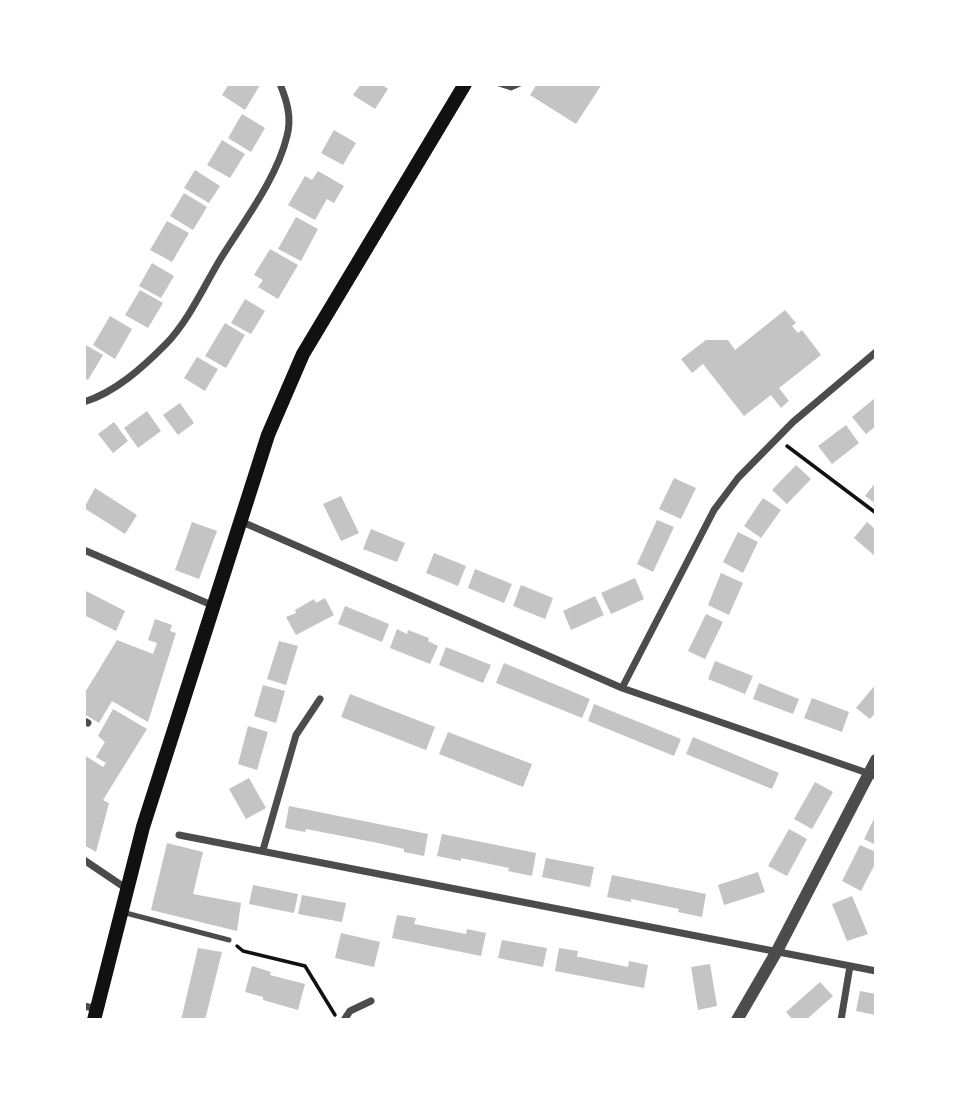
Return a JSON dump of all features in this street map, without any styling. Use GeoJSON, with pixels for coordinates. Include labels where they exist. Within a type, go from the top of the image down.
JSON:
{"type":"FeatureCollection","features":[{"type":"Feature","properties":{"kind":"main road"},"geometry":{"type":"LineString","coordinates":[[92,1012],[144,827],[268,435],[303,354],[464,84]]}},
{"type":"Feature","properties":{"kind":"street"},"geometry":{"type":"LineString","coordinates":[[84,402],[103,396],[140,368],[168,342],[187,316],[279,162],[288,133],[288,105],[280,84]]}},
{"type":"Feature","properties":{"kind":"street"},"geometry":{"type":"LineString","coordinates":[[622,688],[714,510],[738,478],[826,393],[876,352]]}},
{"type":"Feature","properties":{"kind":"street"},"geometry":{"type":"LineString","coordinates":[[239,521],[622,688],[872,775]]}},
{"type":"Feature","properties":{"kind":"street"},"geometry":{"type":"LineString","coordinates":[[84,551],[214,606]]}},
{"type":"Feature","properties":{"kind":"street"},"geometry":{"type":"LineString","coordinates":[[263,850],[296,735],[320,699]]}},
{"type":"Feature","properties":{"kind":"street"},"geometry":{"type":"LineString","coordinates":[[737,1020],[872,775],[876,760]]}},
{"type":"Feature","properties":{"kind":"street"},"geometry":{"type":"LineString","coordinates":[[179,835],[876,971]]}},
{"type":"Feature","properties":{"kind":"street"},"geometry":{"type":"LineString","coordinates":[[84,860],[127,889]]}},
{"type":"Feature","properties":{"kind":"street"},"geometry":{"type":"LineString","coordinates":[[841,1020],[850,966]]}},
{"type":"Feature","properties":{"kind":"street"},"geometry":{"type":"LineString","coordinates":[[344,1020],[350,1011],[371,1001]]}},
{"type":"Feature","properties":{"kind":"lane"},"geometry":{"type":"LineString","coordinates":[[499,84],[511,88],[520,84]]}},
{"type":"Feature","properties":{"kind":"lane"},"geometry":{"type":"LineString","coordinates":[[122,912],[229,940]]}},
{"type":"Feature","properties":{"kind":"path"},"geometry":{"type":"LineString","coordinates":[[778,438],[876,513]]}},
{"type":"Feature","properties":{"kind":"path"},"geometry":{"type":"LineString","coordinates":[[229,940],[243,951],[305,966],[338,1020]]}},
{"type":"Feature","properties":{"kind":"building"},"geometry":{"type":"Polygon","coordinates":[[[229,84],[260,85],[245,110],[222,95],[229,84]]]}},
{"type":"Feature","properties":{"kind":"building"},"geometry":{"type":"Polygon","coordinates":[[[361,84],[381,84],[388,89],[375,109],[353,95],[361,84]]]}},
{"type":"Feature","properties":{"kind":"building"},"geometry":{"type":"Polygon","coordinates":[[[537,84],[602,84],[576,124],[530,95],[537,84]]]}},
{"type":"Feature","properties":{"kind":"building"},"geometry":{"type":"Polygon","coordinates":[[[242,114],[265,128],[251,152],[228,138],[242,114]]]}},
{"type":"Feature","properties":{"kind":"building"},"geometry":{"type":"Polygon","coordinates":[[[334,130],[356,143],[343,165],[321,153],[334,130]]]}},
{"type":"Feature","properties":{"kind":"building"},"geometry":{"type":"Polygon","coordinates":[[[222,140],[245,154],[230,178],[207,165],[222,140]]]}},
{"type":"Feature","properties":{"kind":"building"},"geometry":{"type":"Polygon","coordinates":[[[195,170],[220,186],[209,203],[184,188],[195,170]]]}},
{"type":"Feature","properties":{"kind":"building"},"geometry":{"type":"Polygon","coordinates":[[[318,171],[344,186],[334,203],[327,199],[315,220],[288,205],[305,176],[312,180],[318,171]]]}},
{"type":"Feature","properties":{"kind":"building"},"geometry":{"type":"Polygon","coordinates":[[[184,193],[207,207],[193,230],[170,216],[184,193]]]}},
{"type":"Feature","properties":{"kind":"building"},"geometry":{"type":"Polygon","coordinates":[[[296,217],[318,229],[301,261],[278,249],[296,217]]]}},
{"type":"Feature","properties":{"kind":"building"},"geometry":{"type":"Polygon","coordinates":[[[167,221],[189,233],[172,262],[150,250],[167,221]]]}},
{"type":"Feature","properties":{"kind":"building"},"geometry":{"type":"Polygon","coordinates":[[[270,249],[298,265],[278,299],[258,287],[263,280],[254,275],[270,249]]]}},
{"type":"Feature","properties":{"kind":"building"},"geometry":{"type":"Polygon","coordinates":[[[152,263],[174,276],[161,298],[139,286],[152,263]]]}},
{"type":"Feature","properties":{"kind":"building"},"geometry":{"type":"Polygon","coordinates":[[[140,290],[163,303],[148,328],[125,315],[140,290]]]}},
{"type":"Feature","properties":{"kind":"building"},"geometry":{"type":"Polygon","coordinates":[[[245,299],[265,311],[251,334],[231,323],[245,299]]]}},
{"type":"Feature","properties":{"kind":"building"},"geometry":{"type":"Polygon","coordinates":[[[785,310],[796,323],[792,326],[798,333],[802,330],[821,355],[779,388],[789,401],[781,408],[771,395],[744,416],[703,364],[692,373],[681,359],[706,340],[728,340],[735,350],[785,310]]]}},
{"type":"Feature","properties":{"kind":"building"},"geometry":{"type":"Polygon","coordinates":[[[110,316],[132,329],[115,359],[93,345],[110,316]]]}},
{"type":"Feature","properties":{"kind":"building"},"geometry":{"type":"Polygon","coordinates":[[[225,323],[245,335],[226,368],[205,356],[225,323]]]}},
{"type":"Feature","properties":{"kind":"building"},"geometry":{"type":"Polygon","coordinates":[[[84,344],[103,355],[88,380],[84,378],[84,344]]]}},
{"type":"Feature","properties":{"kind":"building"},"geometry":{"type":"Polygon","coordinates":[[[197,357],[218,369],[205,391],[184,378],[197,357]]]}},
{"type":"Feature","properties":{"kind":"building"},"geometry":{"type":"Polygon","coordinates":[[[876,397],[876,426],[866,434],[852,417],[876,397]]]}},
{"type":"Feature","properties":{"kind":"building"},"geometry":{"type":"Polygon","coordinates":[[[180,403],[194,423],[178,435],[163,415],[180,403]]]}},
{"type":"Feature","properties":{"kind":"building"},"geometry":{"type":"Polygon","coordinates":[[[147,411],[161,431],[138,448],[124,428],[147,411]]]}},
{"type":"Feature","properties":{"kind":"building"},"geometry":{"type":"Polygon","coordinates":[[[114,422],[128,441],[113,453],[98,434],[114,422]]]}},
{"type":"Feature","properties":{"kind":"building"},"geometry":{"type":"Polygon","coordinates":[[[846,425],[859,443],[832,464],[818,446],[846,425]]]}},
{"type":"Feature","properties":{"kind":"building"},"geometry":{"type":"Polygon","coordinates":[[[796,465],[811,479],[787,504],[772,490],[796,465]]]}},
{"type":"Feature","properties":{"kind":"building"},"geometry":{"type":"Polygon","coordinates":[[[674,478],[696,488],[681,519],[659,509],[674,478]]]}},
{"type":"Feature","properties":{"kind":"building"},"geometry":{"type":"Polygon","coordinates":[[[876,482],[876,504],[865,496],[876,482]]]}},
{"type":"Feature","properties":{"kind":"building"},"geometry":{"type":"Polygon","coordinates":[[[95,488],[137,515],[125,534],[84,508],[95,488]]]}},
{"type":"Feature","properties":{"kind":"building"},"geometry":{"type":"Polygon","coordinates":[[[341,496],[359,533],[341,541],[323,504],[341,496]]]}},
{"type":"Feature","properties":{"kind":"building"},"geometry":{"type":"Polygon","coordinates":[[[763,498],[781,510],[761,538],[744,526],[763,498]]]}},
{"type":"Feature","properties":{"kind":"building"},"geometry":{"type":"Polygon","coordinates":[[[657,520],[674,527],[653,572],[637,564],[657,520]]]}},
{"type":"Feature","properties":{"kind":"building"},"geometry":{"type":"Polygon","coordinates":[[[192,522],[217,531],[199,579],[175,570],[192,522]]]}},
{"type":"Feature","properties":{"kind":"building"},"geometry":{"type":"Polygon","coordinates":[[[867,522],[876,530],[876,557],[854,538],[867,522]]]}},
{"type":"Feature","properties":{"kind":"building"},"geometry":{"type":"Polygon","coordinates":[[[371,529],[405,543],[397,562],[363,549],[371,529]]]}},
{"type":"Feature","properties":{"kind":"building"},"geometry":{"type":"Polygon","coordinates":[[[738,532],[758,542],[743,573],[723,562],[738,532]]]}},
{"type":"Feature","properties":{"kind":"building"},"geometry":{"type":"Polygon","coordinates":[[[434,553],[466,566],[458,586],[426,573],[434,553]]]}},
{"type":"Feature","properties":{"kind":"building"},"geometry":{"type":"Polygon","coordinates":[[[475,569],[512,584],[504,603],[468,588],[475,569]]]}},
{"type":"Feature","properties":{"kind":"building"},"geometry":{"type":"Polygon","coordinates":[[[721,573],[743,583],[729,615],[708,605],[721,573]]]}},
{"type":"Feature","properties":{"kind":"building"},"geometry":{"type":"Polygon","coordinates":[[[635,578],[644,599],[611,614],[601,593],[635,578]]]}},
{"type":"Feature","properties":{"kind":"building"},"geometry":{"type":"Polygon","coordinates":[[[521,585],[553,598],[545,619],[513,606],[521,585]]]}},
{"type":"Feature","properties":{"kind":"building"},"geometry":{"type":"Polygon","coordinates":[[[84,590],[125,611],[116,631],[84,615],[84,590]]]}},
{"type":"Feature","properties":{"kind":"building"},"geometry":{"type":"Polygon","coordinates":[[[595,596],[604,615],[571,630],[563,611],[595,596]]]}},
{"type":"Feature","properties":{"kind":"building"},"geometry":{"type":"Polygon","coordinates":[[[325,598],[334,615],[296,635],[286,617],[314,599],[316,603],[325,598]]]}},
{"type":"Feature","properties":{"kind":"building"},"geometry":{"type":"Polygon","coordinates":[[[345,606],[389,624],[382,642],[338,624],[345,606]]]}},
{"type":"Feature","properties":{"kind":"building"},"geometry":{"type":"Polygon","coordinates":[[[706,614],[723,622],[705,659],[688,651],[706,614]]]}},
{"type":"Feature","properties":{"kind":"building"},"geometry":{"type":"Polygon","coordinates":[[[155,619],[172,625],[170,631],[176,633],[148,722],[112,701],[99,723],[84,714],[84,694],[117,640],[153,654],[157,643],[148,640],[155,619]]]}},
{"type":"Feature","properties":{"kind":"building"},"geometry":{"type":"Polygon","coordinates":[[[397,629],[407,634],[408,630],[429,638],[428,641],[438,646],[430,664],[390,648],[397,629]]]}},
{"type":"Feature","properties":{"kind":"building"},"geometry":{"type":"Polygon","coordinates":[[[279,641],[298,646],[286,685],[267,679],[279,641]]]}},
{"type":"Feature","properties":{"kind":"building"},"geometry":{"type":"Polygon","coordinates":[[[446,647],[491,665],[483,683],[439,665],[446,647]]]}},
{"type":"Feature","properties":{"kind":"building"},"geometry":{"type":"Polygon","coordinates":[[[715,661],[753,676],[745,694],[708,679],[715,661]]]}},
{"type":"Feature","properties":{"kind":"building"},"geometry":{"type":"Polygon","coordinates":[[[504,663],[590,699],[582,718],[496,683],[504,663]]]}},
{"type":"Feature","properties":{"kind":"building"},"geometry":{"type":"Polygon","coordinates":[[[759,683],[799,699],[793,714],[753,699],[759,683]]]}},
{"type":"Feature","properties":{"kind":"building"},"geometry":{"type":"Polygon","coordinates":[[[876,684],[876,712],[870,719],[856,708],[876,684]]]}},
{"type":"Feature","properties":{"kind":"building"},"geometry":{"type":"Polygon","coordinates":[[[263,685],[285,691],[276,723],[254,716],[263,685]]]}},
{"type":"Feature","properties":{"kind":"building"},"geometry":{"type":"Polygon","coordinates":[[[350,694],[435,727],[426,750],[341,717],[350,694]]]}},
{"type":"Feature","properties":{"kind":"building"},"geometry":{"type":"Polygon","coordinates":[[[812,698],[849,712],[842,732],[804,718],[812,698]]]}},
{"type":"Feature","properties":{"kind":"building"},"geometry":{"type":"Polygon","coordinates":[[[594,704],[681,739],[674,756],[588,721],[594,704]]]}},
{"type":"Feature","properties":{"kind":"building"},"geometry":{"type":"Polygon","coordinates":[[[113,709],[147,729],[103,800],[109,803],[96,852],[84,845],[84,755],[103,767],[106,763],[96,757],[105,742],[98,736],[113,709]]]}},
{"type":"Feature","properties":{"kind":"building"},"geometry":{"type":"Polygon","coordinates":[[[248,726],[268,732],[257,770],[238,764],[248,726]]]}},
{"type":"Feature","properties":{"kind":"building"},"geometry":{"type":"Polygon","coordinates":[[[448,732],[532,764],[523,787],[439,754],[448,732]]]}},
{"type":"Feature","properties":{"kind":"building"},"geometry":{"type":"Polygon","coordinates":[[[693,737],[779,773],[772,789],[686,754],[693,737]]]}},
{"type":"Feature","properties":{"kind":"building"},"geometry":{"type":"Polygon","coordinates":[[[249,778],[266,808],[246,819],[229,789],[249,778]]]}},
{"type":"Feature","properties":{"kind":"building"},"geometry":{"type":"Polygon","coordinates":[[[815,782],[833,792],[812,829],[794,819],[815,782]]]}},
{"type":"Feature","properties":{"kind":"building"},"geometry":{"type":"Polygon","coordinates":[[[289,806],[428,834],[424,856],[378,843],[306,829],[305,832],[285,828],[289,806]]]}},
{"type":"Feature","properties":{"kind":"building"},"geometry":{"type":"Polygon","coordinates":[[[876,815],[876,845],[864,839],[876,815]]]}},
{"type":"Feature","properties":{"kind":"building"},"geometry":{"type":"Polygon","coordinates":[[[789,829],[807,839],[787,876],[768,866],[789,829]]]}},
{"type":"Feature","properties":{"kind":"building"},"geometry":{"type":"Polygon","coordinates":[[[442,834],[536,853],[532,876],[508,871],[509,868],[437,856],[442,834]]]}},
{"type":"Feature","properties":{"kind":"building"},"geometry":{"type":"Polygon","coordinates":[[[167,843],[203,852],[193,894],[241,903],[237,931],[151,910],[167,843]]]}},
{"type":"Feature","properties":{"kind":"building"},"geometry":{"type":"Polygon","coordinates":[[[860,845],[876,852],[876,862],[861,891],[842,881],[860,845]]]}},
{"type":"Feature","properties":{"kind":"building"},"geometry":{"type":"Polygon","coordinates":[[[546,858],[594,867],[590,887],[542,877],[546,858]]]}},
{"type":"Feature","properties":{"kind":"building"},"geometry":{"type":"Polygon","coordinates":[[[758,872],[765,892],[724,905],[718,885],[758,872]]]}},
{"type":"Feature","properties":{"kind":"building"},"geometry":{"type":"Polygon","coordinates":[[[612,875],[706,894],[702,917],[678,912],[679,909],[607,897],[612,875]]]}},
{"type":"Feature","properties":{"kind":"building"},"geometry":{"type":"Polygon","coordinates":[[[253,885],[298,894],[294,913],[249,904],[253,885]]]}},
{"type":"Feature","properties":{"kind":"building"},"geometry":{"type":"Polygon","coordinates":[[[302,895],[346,903],[342,922],[298,914],[302,895]]]}},
{"type":"Feature","properties":{"kind":"building"},"geometry":{"type":"Polygon","coordinates":[[[852,896],[868,934],[847,941],[832,904],[852,896]]]}},
{"type":"Feature","properties":{"kind":"building"},"geometry":{"type":"Polygon","coordinates":[[[397,915],[416,918],[414,924],[466,934],[467,929],[486,933],[481,956],[392,938],[397,915]]]}},
{"type":"Feature","properties":{"kind":"building"},"geometry":{"type":"Polygon","coordinates":[[[341,933],[380,942],[374,967],[335,958],[341,933]]]}},
{"type":"Feature","properties":{"kind":"building"},"geometry":{"type":"Polygon","coordinates":[[[502,940],[547,948],[543,967],[498,958],[502,940]]]}},
{"type":"Feature","properties":{"kind":"building"},"geometry":{"type":"Polygon","coordinates":[[[198,948],[222,952],[205,1020],[181,1020],[198,948]]]}},
{"type":"Feature","properties":{"kind":"building"},"geometry":{"type":"Polygon","coordinates":[[[559,948],[578,951],[577,957],[628,967],[629,961],[648,965],[644,988],[555,971],[559,948]]]}},
{"type":"Feature","properties":{"kind":"building"},"geometry":{"type":"Polygon","coordinates":[[[710,964],[717,1006],[698,1010],[691,967],[710,964]]]}},
{"type":"Feature","properties":{"kind":"building"},"geometry":{"type":"Polygon","coordinates":[[[252,966],[271,972],[270,975],[305,984],[298,1010],[245,992],[252,966]]]}},
{"type":"Feature","properties":{"kind":"building"},"geometry":{"type":"Polygon","coordinates":[[[820,982],[833,996],[806,1020],[793,1020],[786,1012],[820,982]]]}},
{"type":"Feature","properties":{"kind":"building"},"geometry":{"type":"Polygon","coordinates":[[[860,991],[876,994],[876,1015],[856,1011],[860,991]]]}}]}
